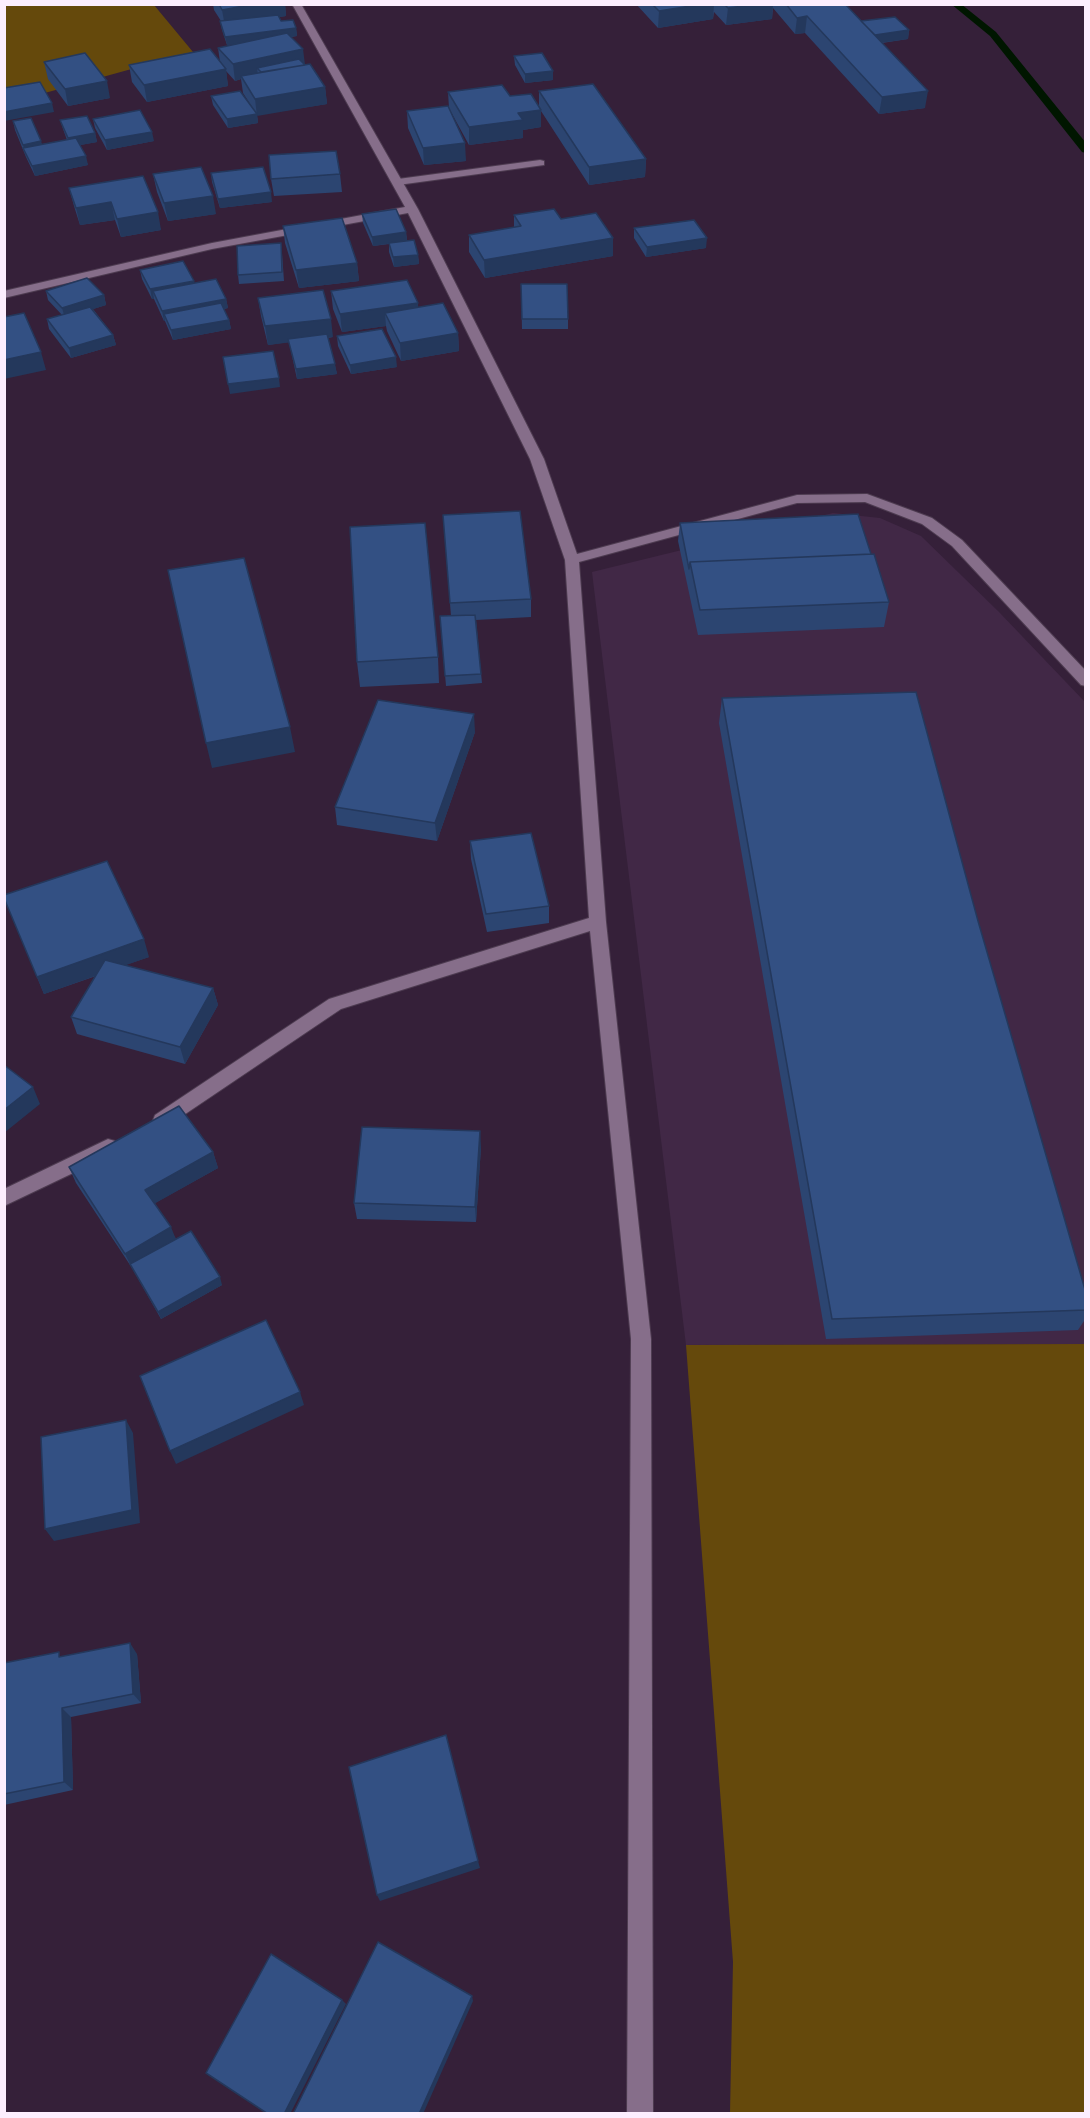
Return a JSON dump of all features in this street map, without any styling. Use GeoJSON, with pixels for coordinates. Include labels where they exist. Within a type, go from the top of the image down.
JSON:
{"type":"FeatureCollection","features":[{"type":"Feature","properties":{"kind":"street"},"geometry":{"type":"LineString","coordinates":[[296,4],[398,182],[537,459],[572,560],[598,922],[641,1339],[640,2114]]}},
{"type":"Feature","properties":{"kind":"street"},"geometry":{"type":"LineString","coordinates":[[398,182],[540,163]]}},
{"type":"Feature","properties":{"kind":"street"},"geometry":{"type":"LineString","coordinates":[[4,295],[212,246],[412,209]]}},
{"type":"Feature","properties":{"kind":"street"},"geometry":{"type":"LineString","coordinates":[[572,560],[797,499],[867,498],[927,521],[957,543],[1086,681]]}},
{"type":"Feature","properties":{"kind":"street"},"geometry":{"type":"LineString","coordinates":[[146,1128],[166,1118],[334,1004],[598,922]]}},
{"type":"Feature","properties":{"kind":"street"},"geometry":{"type":"LineString","coordinates":[[4,1197],[126,1138]]}},
{"type":"Feature","properties":{"kind":"shaded area"},"geometry":{"type":"Polygon","coordinates":[[[5,5],[154,5],[193,52],[5,104],[5,5]]]}},
{"type":"Feature","properties":{"kind":"shaded area"},"geometry":{"type":"Polygon","coordinates":[[[833,513],[880,518],[921,536],[999,612],[1085,702],[1085,1344],[686,1345],[592,572],[833,513]]]}},
{"type":"Feature","properties":{"kind":"shaded area"},"geometry":{"type":"Polygon","coordinates":[[[1085,1344],[1085,2113],[730,2113],[733,1962],[686,1345],[1085,1344]]]}},
{"type":"Feature","properties":{"kind":"building"},"geometry":{"type":"Polygon","coordinates":[[[219,4],[254,4],[222,10],[219,4]]]}},
{"type":"Feature","properties":{"kind":"building"},"geometry":{"type":"Polygon","coordinates":[[[652,4],[703,4],[659,11],[652,4]]]}},
{"type":"Feature","properties":{"kind":"building"},"geometry":{"type":"Polygon","coordinates":[[[724,4],[758,4],[728,8],[724,4]]]}},
{"type":"Feature","properties":{"kind":"building"},"geometry":{"type":"Polygon","coordinates":[[[786,4],[845,4],[928,91],[882,97],[807,16],[797,18],[786,4]]]}},
{"type":"Feature","properties":{"kind":"building"},"geometry":{"type":"Polygon","coordinates":[[[278,15],[281,21],[293,20],[296,28],[225,37],[220,21],[278,15]]]}},
{"type":"Feature","properties":{"kind":"building"},"geometry":{"type":"Polygon","coordinates":[[[895,17],[909,30],[875,35],[861,21],[895,17]]]}},
{"type":"Feature","properties":{"kind":"building"},"geometry":{"type":"Polygon","coordinates":[[[287,33],[303,49],[233,64],[218,48],[287,33]]]}},
{"type":"Feature","properties":{"kind":"building"},"geometry":{"type":"Polygon","coordinates":[[[210,49],[226,69],[144,85],[129,65],[210,49]]]}},
{"type":"Feature","properties":{"kind":"building"},"geometry":{"type":"Polygon","coordinates":[[[85,53],[107,81],[65,89],[44,62],[85,53]]]}},
{"type":"Feature","properties":{"kind":"building"},"geometry":{"type":"Polygon","coordinates":[[[542,53],[553,71],[525,74],[514,56],[542,53]]]}},
{"type":"Feature","properties":{"kind":"building"},"geometry":{"type":"Polygon","coordinates":[[[299,59],[305,65],[261,72],[257,68],[299,59]]]}},
{"type":"Feature","properties":{"kind":"building"},"geometry":{"type":"Polygon","coordinates":[[[310,64],[325,87],[255,99],[241,76],[310,64]]]}},
{"type":"Feature","properties":{"kind":"building"},"geometry":{"type":"Polygon","coordinates":[[[40,82],[52,103],[4,112],[4,88],[40,82]]]}},
{"type":"Feature","properties":{"kind":"building"},"geometry":{"type":"Polygon","coordinates":[[[593,84],[646,159],[589,167],[539,91],[593,84]]]}},
{"type":"Feature","properties":{"kind":"building"},"geometry":{"type":"Polygon","coordinates":[[[502,85],[510,96],[531,94],[541,110],[518,113],[523,120],[469,127],[448,92],[502,85]]]}},
{"type":"Feature","properties":{"kind":"building"},"geometry":{"type":"Polygon","coordinates":[[[240,91],[257,114],[227,119],[211,96],[240,91]]]}},
{"type":"Feature","properties":{"kind":"building"},"geometry":{"type":"Polygon","coordinates":[[[448,106],[465,143],[423,148],[407,111],[448,106]]]}},
{"type":"Feature","properties":{"kind":"building"},"geometry":{"type":"Polygon","coordinates":[[[140,110],[152,132],[105,140],[93,119],[140,110]]]}},
{"type":"Feature","properties":{"kind":"building"},"geometry":{"type":"Polygon","coordinates":[[[87,116],[95,133],[68,138],[60,120],[87,116]]]}},
{"type":"Feature","properties":{"kind":"building"},"geometry":{"type":"Polygon","coordinates":[[[31,118],[41,141],[23,145],[13,121],[31,118]]]}},
{"type":"Feature","properties":{"kind":"building"},"geometry":{"type":"Polygon","coordinates":[[[76,138],[86,156],[32,166],[23,148],[76,138]]]}},
{"type":"Feature","properties":{"kind":"building"},"geometry":{"type":"Polygon","coordinates":[[[336,151],[340,174],[271,179],[269,155],[336,151]]]}},
{"type":"Feature","properties":{"kind":"building"},"geometry":{"type":"Polygon","coordinates":[[[201,167],[213,196],[164,203],[153,174],[201,167]]]}},
{"type":"Feature","properties":{"kind":"building"},"geometry":{"type":"Polygon","coordinates":[[[263,167],[271,192],[218,199],[211,173],[263,167]]]}},
{"type":"Feature","properties":{"kind":"building"},"geometry":{"type":"Polygon","coordinates":[[[143,176],[158,212],[117,219],[111,202],[76,208],[69,188],[143,176]]]}},
{"type":"Feature","properties":{"kind":"building"},"geometry":{"type":"Polygon","coordinates":[[[396,209],[406,232],[372,237],[362,214],[396,209]]]}},
{"type":"Feature","properties":{"kind":"building"},"geometry":{"type":"Polygon","coordinates":[[[554,209],[561,219],[596,213],[613,238],[484,260],[469,235],[521,226],[514,215],[554,209]]]}},
{"type":"Feature","properties":{"kind":"building"},"geometry":{"type":"Polygon","coordinates":[[[342,218],[357,263],[296,270],[283,226],[342,218]]]}},
{"type":"Feature","properties":{"kind":"building"},"geometry":{"type":"Polygon","coordinates":[[[694,220],[707,238],[647,247],[634,228],[694,220]]]}},
{"type":"Feature","properties":{"kind":"building"},"geometry":{"type":"Polygon","coordinates":[[[414,240],[418,255],[393,257],[389,243],[414,240]]]}},
{"type":"Feature","properties":{"kind":"building"},"geometry":{"type":"Polygon","coordinates":[[[281,243],[282,272],[238,275],[237,246],[281,243]]]}},
{"type":"Feature","properties":{"kind":"building"},"geometry":{"type":"Polygon","coordinates":[[[183,261],[194,281],[150,289],[140,270],[183,261]]]}},
{"type":"Feature","properties":{"kind":"building"},"geometry":{"type":"Polygon","coordinates":[[[87,278],[104,295],[62,308],[46,291],[87,278]]]}},
{"type":"Feature","properties":{"kind":"building"},"geometry":{"type":"Polygon","coordinates":[[[216,279],[226,299],[162,311],[153,291],[216,279]]]}},
{"type":"Feature","properties":{"kind":"building"},"geometry":{"type":"Polygon","coordinates":[[[407,280],[418,303],[340,314],[331,291],[407,280]]]}},
{"type":"Feature","properties":{"kind":"building"},"geometry":{"type":"Polygon","coordinates":[[[521,284],[567,284],[568,319],[522,319],[521,284]]]}},
{"type":"Feature","properties":{"kind":"building"},"geometry":{"type":"Polygon","coordinates":[[[323,290],[331,319],[265,326],[258,298],[323,290]]]}},
{"type":"Feature","properties":{"kind":"building"},"geometry":{"type":"Polygon","coordinates":[[[221,303],[229,320],[171,330],[164,314],[221,303]]]}},
{"type":"Feature","properties":{"kind":"building"},"geometry":{"type":"Polygon","coordinates":[[[443,303],[458,333],[400,343],[385,313],[443,303]]]}},
{"type":"Feature","properties":{"kind":"building"},"geometry":{"type":"Polygon","coordinates":[[[90,307],[113,335],[69,348],[47,319],[90,307]]]}},
{"type":"Feature","properties":{"kind":"building"},"geometry":{"type":"Polygon","coordinates":[[[24,313],[41,352],[4,360],[4,317],[24,313]]]}},
{"type":"Feature","properties":{"kind":"building"},"geometry":{"type":"Polygon","coordinates":[[[382,329],[396,357],[350,365],[337,336],[382,329]]]}},
{"type":"Feature","properties":{"kind":"building"},"geometry":{"type":"Polygon","coordinates":[[[327,334],[335,364],[296,369],[288,339],[327,334]]]}},
{"type":"Feature","properties":{"kind":"building"},"geometry":{"type":"Polygon","coordinates":[[[273,351],[279,378],[228,384],[223,357],[273,351]]]}},
{"type":"Feature","properties":{"kind":"building"},"geometry":{"type":"Polygon","coordinates":[[[520,511],[531,599],[450,603],[443,515],[520,511]]]}},
{"type":"Feature","properties":{"kind":"building"},"geometry":{"type":"Polygon","coordinates":[[[858,514],[871,554],[690,562],[689,569],[680,523],[858,514]]]}},
{"type":"Feature","properties":{"kind":"building"},"geometry":{"type":"Polygon","coordinates":[[[425,523],[438,657],[357,662],[350,527],[425,523]]]}},
{"type":"Feature","properties":{"kind":"building"},"geometry":{"type":"Polygon","coordinates":[[[874,554],[889,602],[700,610],[690,562],[874,554]]]}},
{"type":"Feature","properties":{"kind":"building"},"geometry":{"type":"Polygon","coordinates":[[[244,558],[290,727],[206,743],[168,570],[244,558]]]}},
{"type":"Feature","properties":{"kind":"building"},"geometry":{"type":"Polygon","coordinates":[[[475,615],[481,674],[445,676],[440,616],[475,615]]]}},
{"type":"Feature","properties":{"kind":"building"},"geometry":{"type":"Polygon","coordinates":[[[916,692],[978,921],[1086,1293],[1086,1310],[832,1319],[722,698],[916,692]]]}},
{"type":"Feature","properties":{"kind":"building"},"geometry":{"type":"Polygon","coordinates":[[[378,700],[474,714],[435,823],[335,807],[378,700]]]}},
{"type":"Feature","properties":{"kind":"building"},"geometry":{"type":"Polygon","coordinates":[[[531,833],[549,906],[486,914],[470,841],[531,833]]]}},
{"type":"Feature","properties":{"kind":"building"},"geometry":{"type":"Polygon","coordinates":[[[107,861],[144,939],[37,977],[4,895],[107,861]]]}},
{"type":"Feature","properties":{"kind":"building"},"geometry":{"type":"Polygon","coordinates":[[[105,960],[213,988],[180,1047],[71,1017],[105,960]]]}},
{"type":"Feature","properties":{"kind":"building"},"geometry":{"type":"Polygon","coordinates":[[[4,1065],[33,1087],[4,1110],[4,1065]]]}},
{"type":"Feature","properties":{"kind":"building"},"geometry":{"type":"Polygon","coordinates":[[[179,1106],[213,1152],[145,1190],[171,1227],[125,1254],[69,1167],[179,1106]]]}},
{"type":"Feature","properties":{"kind":"building"},"geometry":{"type":"Polygon","coordinates":[[[362,1127],[480,1131],[475,1207],[354,1203],[362,1127]]]}},
{"type":"Feature","properties":{"kind":"building"},"geometry":{"type":"Polygon","coordinates":[[[191,1231],[220,1277],[158,1312],[130,1264],[191,1231]]]}},
{"type":"Feature","properties":{"kind":"building"},"geometry":{"type":"Polygon","coordinates":[[[266,1320],[300,1392],[170,1451],[140,1376],[266,1320]]]}},
{"type":"Feature","properties":{"kind":"building"},"geometry":{"type":"Polygon","coordinates":[[[126,1420],[132,1510],[45,1529],[41,1437],[126,1420]]]}},
{"type":"Feature","properties":{"kind":"building"},"geometry":{"type":"Polygon","coordinates":[[[130,1643],[133,1694],[62,1708],[64,1782],[4,1794],[4,1663],[59,1652],[59,1657],[130,1643]]]}},
{"type":"Feature","properties":{"kind":"building"},"geometry":{"type":"Polygon","coordinates":[[[446,1735],[478,1861],[377,1895],[349,1767],[446,1735]]]}},
{"type":"Feature","properties":{"kind":"building"},"geometry":{"type":"Polygon","coordinates":[[[378,1942],[472,1996],[419,2114],[293,2114],[378,1942]]]}},
{"type":"Feature","properties":{"kind":"building"},"geometry":{"type":"Polygon","coordinates":[[[271,1954],[342,2000],[284,2114],[268,2114],[206,2073],[271,1954]]]}},
{"type":"Feature","properties":{"kind":"waterway"},"geometry":{"type":"LineString","coordinates":[[955,4],[993,34],[1086,150]]}}]}
